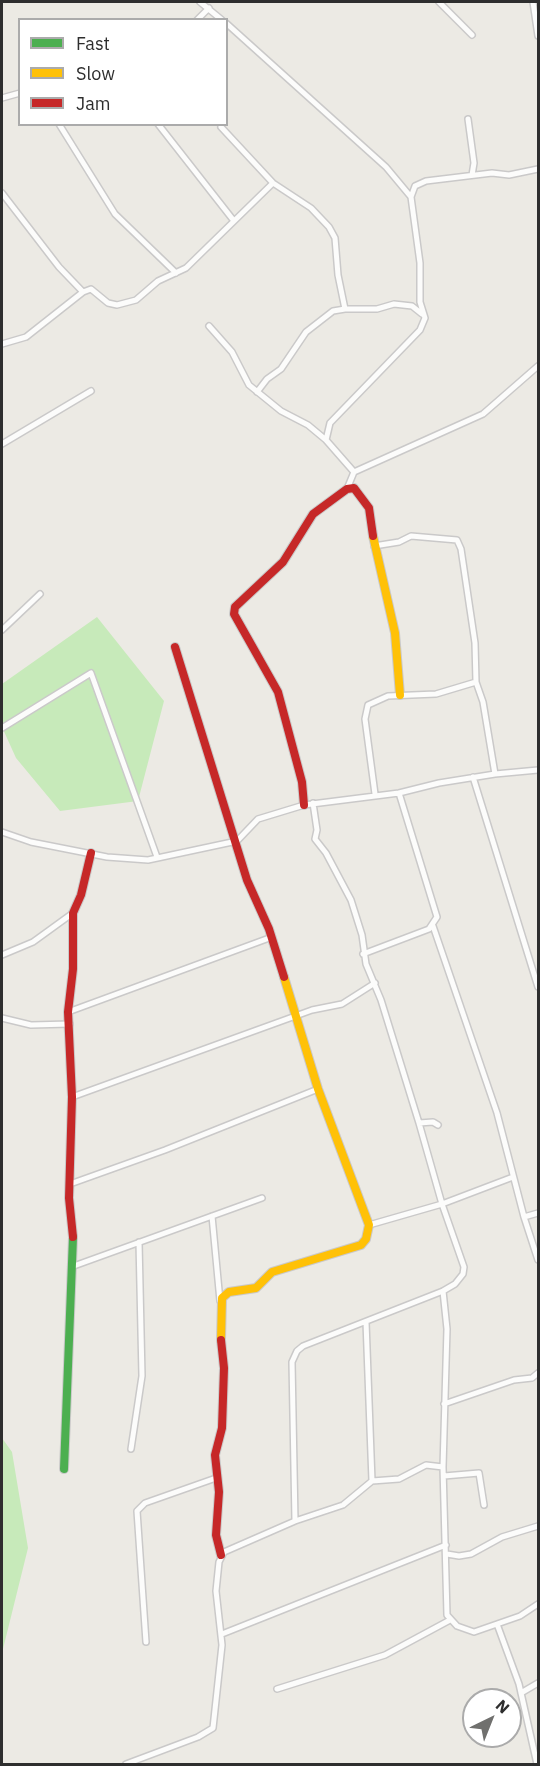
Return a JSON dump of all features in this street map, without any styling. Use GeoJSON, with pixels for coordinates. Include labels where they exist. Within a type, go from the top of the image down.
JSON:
{"type":"FeatureCollection","features":[{"type":"Feature","properties":{"kind":"street"},"geometry":{"type":"LineString","coordinates":[[200,2],[220,18]]}},
{"type":"Feature","properties":{"kind":"street"},"geometry":{"type":"LineString","coordinates":[[439,2],[472,35]]}},
{"type":"Feature","properties":{"kind":"street"},"geometry":{"type":"LineString","coordinates":[[533,2],[538,36]]}},
{"type":"Feature","properties":{"kind":"street"},"geometry":{"type":"LineString","coordinates":[[199,18],[209,8]]}},
{"type":"Feature","properties":{"kind":"street"},"geometry":{"type":"LineString","coordinates":[[228,25],[260,51],[386,167],[411,197],[420,263],[420,302],[425,318],[420,330],[330,423],[326,440]]}},
{"type":"Feature","properties":{"kind":"street"},"geometry":{"type":"LineString","coordinates":[[2,99],[18,94]]}},
{"type":"Feature","properties":{"kind":"street"},"geometry":{"type":"LineString","coordinates":[[468,119],[474,163],[472,175]]}},
{"type":"Feature","properties":{"kind":"street"},"geometry":{"type":"LineString","coordinates":[[60,126],[115,214],[176,273]]}},
{"type":"Feature","properties":{"kind":"street"},"geometry":{"type":"LineString","coordinates":[[160,126],[234,221]]}},
{"type":"Feature","properties":{"kind":"street"},"geometry":{"type":"LineString","coordinates":[[221,127],[273,183],[311,208],[329,227],[335,238],[338,275],[345,309]]}},
{"type":"Feature","properties":{"kind":"street"},"geometry":{"type":"LineString","coordinates":[[411,197],[416,186],[426,181],[472,175],[509,175],[538,169]]}},
{"type":"Feature","properties":{"kind":"street"},"geometry":{"type":"LineString","coordinates":[[2,344],[26,337],[83,292],[92,290],[108,303],[126,304],[186,268],[273,183]]}},
{"type":"Feature","properties":{"kind":"street"},"geometry":{"type":"LineString","coordinates":[[2,193],[59,267],[83,292]]}},
{"type":"Feature","properties":{"kind":"street"},"geometry":{"type":"LineString","coordinates":[[257,392],[267,379],[281,369],[306,332],[333,311],[345,309],[353,311],[394,304],[418,308],[425,318]]}},
{"type":"Feature","properties":{"kind":"street"},"geometry":{"type":"LineString","coordinates":[[209,326],[232,352],[249,385],[281,411],[308,425],[326,440],[354,472]]}},
{"type":"Feature","properties":{"kind":"street"},"geometry":{"type":"LineString","coordinates":[[347,489],[354,472],[483,414],[538,366]]}},
{"type":"Feature","properties":{"kind":"street"},"geometry":{"type":"LineString","coordinates":[[2,444],[90,391]]}},
{"type":"Feature","properties":{"kind":"street"},"geometry":{"type":"LineString","coordinates":[[295,1521],[294,1357],[303,1346],[443,1291],[459,1279],[464,1267],[442,1204],[375,983],[363,954],[362,935],[351,900],[326,853],[315,839],[317,830],[278,692],[234,614],[236,607],[246,594],[283,562],[313,514],[347,489],[354,488],[369,508],[374,546],[392,615],[400,695]]}},
{"type":"Feature","properties":{"kind":"street"},"geometry":{"type":"LineString","coordinates":[[374,546],[399,542],[411,537],[457,540],[475,642],[476,682],[483,702],[495,774]]}},
{"type":"Feature","properties":{"kind":"street"},"geometry":{"type":"LineString","coordinates":[[2,630],[40,594]]}},
{"type":"Feature","properties":{"kind":"street"},"geometry":{"type":"LineString","coordinates":[[175,647],[237,841],[247,880],[272,937],[318,1089],[369,1225],[366,1239],[361,1245],[272,1272],[256,1288],[229,1292],[220,1302]]}},
{"type":"Feature","properties":{"kind":"street"},"geometry":{"type":"LineString","coordinates":[[2,728],[91,673],[157,857]]}},
{"type":"Feature","properties":{"kind":"street"},"geometry":{"type":"LineString","coordinates":[[375,794],[366,712],[375,700],[400,695],[436,694],[476,682]]}},
{"type":"Feature","properties":{"kind":"street"},"geometry":{"type":"LineString","coordinates":[[2,832],[31,842],[107,857],[148,860],[237,841],[258,819],[308,804],[348,800],[375,794],[399,793],[472,777],[538,770]]}},
{"type":"Feature","properties":{"kind":"street"},"geometry":{"type":"LineString","coordinates":[[472,777],[538,987]]}},
{"type":"Feature","properties":{"kind":"street"},"geometry":{"type":"LineString","coordinates":[[399,793],[437,916],[433,926],[497,1113],[524,1217],[538,1260]]}},
{"type":"Feature","properties":{"kind":"street"},"geometry":{"type":"LineString","coordinates":[[64,1469],[73,1237],[70,1184],[72,1097],[68,1012],[73,969],[73,913],[81,895],[91,853]]}},
{"type":"Feature","properties":{"kind":"street"},"geometry":{"type":"LineString","coordinates":[[2,955],[33,942],[73,913]]}},
{"type":"Feature","properties":{"kind":"street"},"geometry":{"type":"LineString","coordinates":[[363,954],[433,926]]}},
{"type":"Feature","properties":{"kind":"street"},"geometry":{"type":"LineString","coordinates":[[68,1012],[272,937]]}},
{"type":"Feature","properties":{"kind":"street"},"geometry":{"type":"LineString","coordinates":[[72,1097],[296,1016],[333,1004],[342,1004],[375,983]]}},
{"type":"Feature","properties":{"kind":"street"},"geometry":{"type":"LineString","coordinates":[[2,1018],[31,1025],[70,1024]]}},
{"type":"Feature","properties":{"kind":"street"},"geometry":{"type":"LineString","coordinates":[[70,1184],[165,1150],[318,1089]]}},
{"type":"Feature","properties":{"kind":"street"},"geometry":{"type":"LineString","coordinates":[[419,1123],[433,1122],[438,1125]]}},
{"type":"Feature","properties":{"kind":"street"},"geometry":{"type":"LineString","coordinates":[[369,1225],[442,1204],[513,1177]]}},
{"type":"Feature","properties":{"kind":"street"},"geometry":{"type":"LineString","coordinates":[[71,1267],[262,1198]]}},
{"type":"Feature","properties":{"kind":"street"},"geometry":{"type":"LineString","coordinates":[[524,1217],[538,1213]]}},
{"type":"Feature","properties":{"kind":"street"},"geometry":{"type":"LineString","coordinates":[[126,1764],[213,1728],[222,1634],[216,1591],[220,1556],[216,1535],[219,1492],[215,1455],[222,1428],[224,1368],[212,1216]]}},
{"type":"Feature","properties":{"kind":"street"},"geometry":{"type":"LineString","coordinates":[[131,1449],[141,1376],[139,1242]]}},
{"type":"Feature","properties":{"kind":"street"},"geometry":{"type":"LineString","coordinates":[[443,1291],[447,1329],[443,1467],[447,1615],[450,1620],[474,1632],[519,1616],[538,1604]]}},
{"type":"Feature","properties":{"kind":"street"},"geometry":{"type":"LineString","coordinates":[[366,1322],[372,1481]]}},
{"type":"Feature","properties":{"kind":"street"},"geometry":{"type":"LineString","coordinates":[[444,1404],[514,1380],[532,1378],[538,1373]]}},
{"type":"Feature","properties":{"kind":"street"},"geometry":{"type":"LineString","coordinates":[[220,1556],[229,1548],[295,1521],[343,1505],[372,1481],[399,1479],[426,1465],[443,1467]]}},
{"type":"Feature","properties":{"kind":"street"},"geometry":{"type":"LineString","coordinates":[[444,1476],[479,1473],[484,1505]]}},
{"type":"Feature","properties":{"kind":"street"},"geometry":{"type":"LineString","coordinates":[[146,1642],[137,1511],[144,1503],[216,1478]]}},
{"type":"Feature","properties":{"kind":"street"},"geometry":{"type":"LineString","coordinates":[[447,1554],[459,1556],[471,1554],[502,1537],[538,1526]]}},
{"type":"Feature","properties":{"kind":"street"},"geometry":{"type":"LineString","coordinates":[[222,1634],[446,1545]]}},
{"type":"Feature","properties":{"kind":"street"},"geometry":{"type":"LineString","coordinates":[[277,1689],[385,1655],[450,1620]]}},
{"type":"Feature","properties":{"kind":"street"},"geometry":{"type":"LineString","coordinates":[[497,1624],[508,1649],[520,1688]]}},
{"type":"Feature","properties":{"kind":"street"},"geometry":{"type":"LineString","coordinates":[[522,1692],[538,1683]]}},
{"type":"Feature","properties":{"kind":"street"},"geometry":{"type":"LineString","coordinates":[[522,1697],[537,1764]]}},
{"type":"Feature","properties":{"kind":"green space"},"geometry":{"type":"Polygon","coordinates":[[[97,617],[164,701],[138,801],[60,811],[16,758],[2,727],[2,684],[97,617]]]}},
{"type":"Feature","properties":{"kind":"green space"},"geometry":{"type":"Polygon","coordinates":[[[2,1438],[12,1452],[28,1548],[2,1653],[2,1438]]]}},
{"type":"Feature","properties":{"kind":"traffic: fast"},"geometry":{"type":"LineString","coordinates":[[64,1469],[73,1237]]}},
{"type":"Feature","properties":{"kind":"traffic: slow"},"geometry":{"type":"LineString","coordinates":[[373,536],[395,633],[400,695]]}},
{"type":"Feature","properties":{"kind":"traffic: slow"},"geometry":{"type":"LineString","coordinates":[[221,1340],[222,1298],[229,1292],[256,1288],[272,1272],[361,1245],[366,1239],[369,1225],[318,1089],[284,977]]}},
{"type":"Feature","properties":{"kind":"traffic: jam"},"geometry":{"type":"LineString","coordinates":[[304,805],[302,782],[278,692],[234,614],[235,607],[283,562],[313,514],[347,489],[354,488],[369,508],[373,536]]}},
{"type":"Feature","properties":{"kind":"traffic: jam"},"geometry":{"type":"LineString","coordinates":[[175,647],[247,880],[269,929],[284,977]]}},
{"type":"Feature","properties":{"kind":"traffic: jam"},"geometry":{"type":"LineString","coordinates":[[73,1237],[69,1198],[72,1097],[68,1012],[73,969],[73,913],[81,895],[91,853]]}},
{"type":"Feature","properties":{"kind":"traffic: jam"},"geometry":{"type":"LineString","coordinates":[[221,1340],[224,1368],[222,1428],[215,1455],[219,1492],[216,1535],[221,1555]]}}]}
